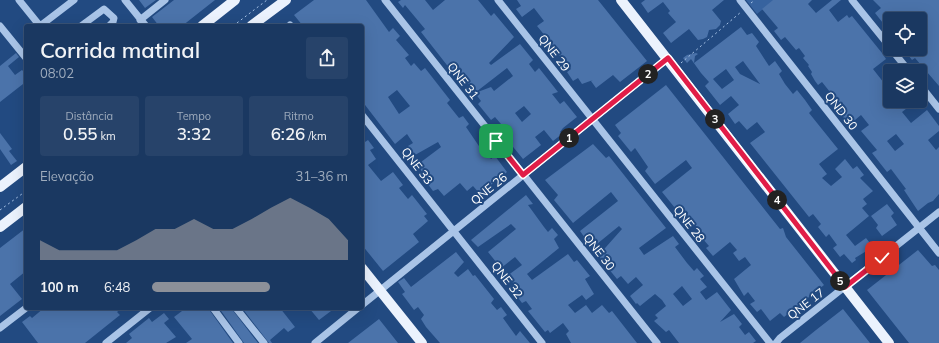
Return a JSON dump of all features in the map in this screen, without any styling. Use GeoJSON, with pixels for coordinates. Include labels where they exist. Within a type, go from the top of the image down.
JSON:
{"type":"FeatureCollection","features":[{"type":"Feature","properties":{"kind":"main road"},"geometry":{"type":"LineString","coordinates":[[205,24],[235,0]]}},
{"type":"Feature","properties":{"kind":"main road"},"geometry":{"type":"LineString","coordinates":[[254,24],[286,0]]}},
{"type":"Feature","properties":{"kind":"main road"},"geometry":{"type":"LineString","coordinates":[[621,0],[668,58],[889,343]]}},
{"type":"Feature","properties":{"kind":"main road"},"geometry":{"type":"LineString","coordinates":[[1,184],[24,168]]}},
{"type":"Feature","properties":{"kind":"main road"},"geometry":{"type":"LineString","coordinates":[[0,227],[24,209]]}},
{"type":"Feature","properties":{"kind":"main road"},"geometry":{"type":"LineString","coordinates":[[364,271],[422,343]]}},
{"type":"Feature","properties":{"kind":"street"},"geometry":{"type":"LineString","coordinates":[[19,0],[38,24]]}},
{"type":"Feature","properties":{"kind":"street"},"geometry":{"type":"LineString","coordinates":[[43,24],[74,0]]}},
{"type":"Feature","properties":{"kind":"street"},"geometry":{"type":"LineString","coordinates":[[125,0],[144,24]]}},
{"type":"Feature","properties":{"kind":"street"},"geometry":{"type":"LineString","coordinates":[[140,20],[165,0]]}},
{"type":"Feature","properties":{"kind":"street","name":"QNE 31"},"geometry":{"type":"LineString","coordinates":[[385,0],[523,175]]}},
{"type":"Feature","properties":{"kind":"street","name":"QNE 29"},"geometry":{"type":"LineString","coordinates":[[498,0],[592,119]]}},
{"type":"Feature","properties":{"kind":"street","name":"QND 30"},"geometry":{"type":"LineString","coordinates":[[740,0],[939,252]]}},
{"type":"Feature","properties":{"kind":"street"},"geometry":{"type":"LineString","coordinates":[[852,0],[883,38]]}},
{"type":"Feature","properties":{"kind":"street"},"geometry":{"type":"LineString","coordinates":[[84,24],[104,9],[114,18],[110,24]]}},
{"type":"Feature","properties":{"kind":"street"},"geometry":{"type":"LineString","coordinates":[[0,26],[24,56]]}},
{"type":"Feature","properties":{"kind":"street"},"geometry":{"type":"LineString","coordinates":[[897,56],[904,64]]}},
{"type":"Feature","properties":{"kind":"street","name":"QNE 26"},"geometry":{"type":"LineString","coordinates":[[364,303],[668,58]]}},
{"type":"Feature","properties":{"kind":"street"},"geometry":{"type":"LineString","coordinates":[[927,94],[939,110]]}},
{"type":"Feature","properties":{"kind":"street","name":"QNE 33"},"geometry":{"type":"LineString","coordinates":[[364,118],[454,231]]}},
{"type":"Feature","properties":{"kind":"street","name":"QNE 28"},"geometry":{"type":"LineString","coordinates":[[592,119],[772,342]]}},
{"type":"Feature","properties":{"kind":"street","name":"QNE 30"},"geometry":{"type":"LineString","coordinates":[[523,175],[657,343]]}},
{"type":"Feature","properties":{"kind":"street","name":"QNE 17"},"geometry":{"type":"LineString","coordinates":[[772,342],[845,287],[939,212]]}},
{"type":"Feature","properties":{"kind":"street","name":"QNE 32"},"geometry":{"type":"LineString","coordinates":[[454,231],[542,343]]}},
{"type":"Feature","properties":{"kind":"street"},"geometry":{"type":"LineString","coordinates":[[0,328],[24,310]]}},
{"type":"Feature","properties":{"kind":"street"},"geometry":{"type":"LineString","coordinates":[[106,343],[147,310]]}},
{"type":"Feature","properties":{"kind":"street"},"geometry":{"type":"LineString","coordinates":[[214,310],[239,343]]}},
{"type":"Feature","properties":{"kind":"street"},"geometry":{"type":"LineString","coordinates":[[238,310],[264,343]]}},
{"type":"Feature","properties":{"kind":"street"},"geometry":{"type":"LineString","coordinates":[[315,343],[356,310]]}},
{"type":"Feature","properties":{"kind":"path"},"geometry":{"type":"LineString","coordinates":[[237,24],[267,0]]}},
{"type":"Feature","properties":{"kind":"path"},"geometry":{"type":"LineString","coordinates":[[675,68],[755,0]]}},
{"type":"Feature","properties":{"kind":"path"},"geometry":{"type":"LineString","coordinates":[[0,210],[24,192]]}},
{"type":"Feature","properties":{"kind":"shaded area"},"geometry":{"type":"Polygon","coordinates":[[[746,0],[774,0],[757,14],[746,0]]]}},
{"type":"Feature","properties":{"kind":"building"},"geometry":{"type":"Polygon","coordinates":[[[139,0],[156,0],[145,8],[139,0]]]}},
{"type":"Feature","properties":{"kind":"building"},"geometry":{"type":"Polygon","coordinates":[[[174,0],[215,0],[185,24],[157,24],[152,17],[174,0]]]}},
{"type":"Feature","properties":{"kind":"building"},"geometry":{"type":"Polygon","coordinates":[[[314,0],[366,0],[389,32],[393,28],[400,36],[396,40],[409,55],[405,58],[411,66],[414,63],[421,71],[425,68],[450,100],[447,103],[459,118],[463,116],[469,124],[466,127],[483,152],[485,151],[491,159],[495,156],[507,172],[480,194],[473,186],[467,191],[460,183],[444,196],[438,189],[433,191],[421,175],[424,174],[417,165],[441,147],[438,142],[415,155],[408,146],[413,143],[407,134],[395,144],[364,104],[364,24],[301,24],[294,15],[314,0]],[[397,90],[388,97],[399,114],[410,106],[397,90]]]}},
{"type":"Feature","properties":{"kind":"building"},"geometry":{"type":"Polygon","coordinates":[[[401,0],[425,0],[433,10],[445,0],[478,0],[491,16],[494,13],[514,37],[489,63],[491,65],[520,44],[533,60],[529,64],[535,72],[539,68],[558,92],[552,94],[560,104],[564,101],[577,117],[563,128],[560,132],[562,134],[553,141],[544,130],[535,137],[541,145],[523,159],[504,136],[508,133],[501,124],[495,117],[491,120],[478,104],[481,101],[475,93],[491,87],[494,91],[513,76],[507,68],[476,92],[466,81],[461,83],[421,32],[425,29],[405,5],[403,8],[398,2],[401,0]],[[524,106],[515,113],[522,122],[531,114],[524,106]]]}},
{"type":"Feature","properties":{"kind":"building"},"geometry":{"type":"Polygon","coordinates":[[[517,0],[598,0],[647,61],[620,82],[613,75],[596,88],[591,81],[593,80],[582,84],[578,78],[573,81],[567,72],[571,69],[558,54],[554,56],[543,39],[546,37],[537,26],[544,21],[534,8],[522,17],[516,9],[521,6],[517,0]]]}},
{"type":"Feature","properties":{"kind":"building"},"geometry":{"type":"Polygon","coordinates":[[[645,0],[724,0],[712,10],[721,21],[720,25],[716,29],[709,30],[707,37],[703,39],[698,40],[689,29],[671,43],[663,33],[676,22],[668,13],[670,11],[663,2],[648,13],[641,3],[645,0]]]}},
{"type":"Feature","properties":{"kind":"building"},"geometry":{"type":"Polygon","coordinates":[[[773,0],[812,0],[808,4],[816,13],[832,0],[841,0],[829,10],[838,22],[847,15],[849,18],[852,16],[886,59],[873,69],[883,82],[883,108],[907,108],[902,112],[911,123],[927,110],[939,126],[939,131],[928,140],[936,150],[939,147],[939,194],[933,201],[918,211],[904,190],[906,189],[891,169],[887,172],[872,153],[877,150],[861,131],[869,125],[861,115],[849,125],[833,103],[836,100],[834,97],[822,82],[818,85],[815,81],[808,66],[809,65],[803,58],[805,56],[799,48],[796,50],[785,37],[781,40],[774,31],[778,28],[762,9],[773,0]],[[896,134],[887,141],[895,151],[904,144],[896,134]]]}},
{"type":"Feature","properties":{"kind":"building"},"geometry":{"type":"Polygon","coordinates":[[[873,0],[939,0],[939,86],[927,72],[927,64],[920,64],[915,58],[912,60],[909,56],[927,56],[927,12],[883,12],[883,23],[875,13],[881,8],[873,0]]]}},
{"type":"Feature","properties":{"kind":"building"},"geometry":{"type":"Polygon","coordinates":[[[741,27],[747,35],[752,33],[759,42],[756,46],[769,66],[775,61],[782,71],[779,74],[785,84],[793,94],[797,90],[812,110],[809,113],[838,149],[819,164],[827,174],[822,178],[831,186],[842,177],[835,169],[845,159],[853,169],[857,166],[864,175],[860,178],[873,191],[863,199],[867,204],[862,208],[869,216],[846,235],[855,246],[866,238],[873,247],[855,258],[856,260],[852,263],[844,254],[840,257],[833,248],[837,245],[829,234],[826,237],[818,227],[821,224],[813,214],[809,217],[750,143],[765,132],[757,122],[747,130],[739,121],[735,124],[728,114],[739,105],[731,96],[720,105],[705,86],[709,82],[701,73],[691,59],[687,63],[683,58],[687,55],[696,53],[698,54],[695,56],[694,63],[741,27]],[[743,61],[735,67],[740,74],[760,84],[743,61]],[[726,69],[713,79],[722,89],[734,80],[726,69]]]}},
{"type":"Feature","properties":{"kind":"building"},"geometry":{"type":"Polygon","coordinates":[[[16,53],[19,57],[8,66],[15,75],[22,70],[24,72],[24,85],[23,84],[0,102],[0,66],[16,53]]]}},
{"type":"Feature","properties":{"kind":"building"},"geometry":{"type":"Polygon","coordinates":[[[666,85],[780,229],[783,228],[786,237],[824,285],[784,317],[780,313],[770,321],[761,309],[757,312],[750,304],[755,301],[748,292],[744,296],[734,279],[751,265],[745,257],[739,261],[733,253],[737,250],[730,242],[713,256],[706,248],[709,246],[702,238],[704,237],[692,221],[679,205],[675,208],[662,192],[692,168],[686,160],[655,184],[645,171],[648,167],[635,148],[631,152],[618,136],[621,133],[615,125],[666,85]]]}},
{"type":"Feature","properties":{"kind":"building"},"geometry":{"type":"Polygon","coordinates":[[[0,133],[12,149],[9,151],[17,161],[11,165],[0,149],[0,133]]]}},
{"type":"Feature","properties":{"kind":"building"},"geometry":{"type":"Polygon","coordinates":[[[368,140],[374,148],[370,150],[376,159],[368,165],[381,181],[393,172],[403,185],[399,188],[408,199],[412,195],[427,214],[424,216],[428,221],[413,234],[419,242],[383,271],[364,247],[364,143],[368,140]]]}},
{"type":"Feature","properties":{"kind":"building"},"geometry":{"type":"Polygon","coordinates":[[[593,144],[606,158],[609,156],[666,228],[639,248],[644,255],[673,236],[679,244],[675,247],[687,263],[694,271],[697,268],[704,276],[700,279],[707,287],[700,292],[706,300],[717,292],[731,310],[720,322],[734,314],[742,324],[739,327],[745,335],[749,332],[756,341],[753,343],[679,343],[669,330],[666,332],[654,321],[658,318],[655,315],[666,306],[662,300],[655,294],[640,306],[637,303],[636,304],[630,296],[643,285],[636,277],[628,284],[621,276],[617,279],[598,256],[622,229],[619,226],[592,248],[580,231],[618,201],[611,192],[573,223],[554,200],[558,195],[545,180],[593,144]],[[682,286],[673,294],[683,306],[692,299],[682,286]]]}},
{"type":"Feature","properties":{"kind":"building"},"geometry":{"type":"Polygon","coordinates":[[[526,195],[533,204],[528,205],[548,232],[552,228],[558,235],[554,239],[559,248],[527,274],[532,280],[568,254],[574,262],[577,260],[590,276],[585,279],[594,294],[586,300],[582,295],[568,305],[575,313],[586,305],[592,313],[602,305],[609,313],[612,311],[637,343],[571,343],[566,334],[569,331],[563,323],[550,333],[548,330],[545,332],[528,311],[532,309],[526,301],[522,303],[510,287],[514,284],[507,276],[522,265],[515,257],[501,268],[488,252],[516,229],[511,224],[478,247],[471,240],[526,195]]]}},
{"type":"Feature","properties":{"kind":"building"},"geometry":{"type":"Polygon","coordinates":[[[887,204],[894,213],[891,216],[897,225],[882,236],[876,228],[878,225],[871,216],[887,204]]]}},
{"type":"Feature","properties":{"kind":"building"},"geometry":{"type":"Polygon","coordinates":[[[24,230],[24,273],[10,284],[22,299],[0,316],[0,248],[24,230]]]}},
{"type":"Feature","properties":{"kind":"building"},"geometry":{"type":"Polygon","coordinates":[[[918,250],[932,266],[935,265],[939,270],[939,343],[909,343],[867,290],[918,250]]]}},
{"type":"Feature","properties":{"kind":"building"},"geometry":{"type":"Polygon","coordinates":[[[456,252],[464,262],[454,273],[458,277],[468,269],[473,276],[475,275],[494,299],[491,303],[497,310],[501,307],[507,315],[503,318],[516,336],[520,331],[530,343],[440,343],[426,327],[421,319],[424,315],[418,307],[414,310],[402,294],[405,292],[398,282],[404,278],[411,287],[456,252]]]}},
{"type":"Feature","properties":{"kind":"building"},"geometry":{"type":"Polygon","coordinates":[[[843,309],[870,343],[800,343],[816,330],[843,309]]]}},
{"type":"Feature","properties":{"kind":"building"},"geometry":{"type":"Polygon","coordinates":[[[42,310],[120,310],[117,312],[120,315],[85,343],[38,343],[22,322],[30,316],[32,318],[42,310]]]}},
{"type":"Feature","properties":{"kind":"building"},"geometry":{"type":"Polygon","coordinates":[[[181,310],[209,310],[233,343],[186,343],[192,339],[174,317],[181,310]]]}},
{"type":"Feature","properties":{"kind":"building"},"geometry":{"type":"Polygon","coordinates":[[[220,310],[233,310],[258,343],[244,343],[220,310]]]}},
{"type":"Feature","properties":{"kind":"building"},"geometry":{"type":"Polygon","coordinates":[[[244,310],[282,310],[295,327],[288,332],[284,328],[270,340],[272,343],[269,343],[244,310]]]}},
{"type":"Feature","properties":{"kind":"building"},"geometry":{"type":"Polygon","coordinates":[[[311,310],[332,310],[319,320],[311,310]]]}},
{"type":"Feature","properties":{"kind":"building"},"geometry":{"type":"Polygon","coordinates":[[[164,313],[169,319],[164,323],[176,337],[166,343],[126,343],[132,338],[129,334],[149,318],[152,322],[164,313]]]}},
{"type":"Feature","properties":{"kind":"building"},"geometry":{"type":"Polygon","coordinates":[[[379,319],[398,343],[348,343],[379,319]]]}},
{"type":"Feature","properties":{"kind":"route"},"geometry":{"type":"LineString","coordinates":[[496,141],[523,175],[668,58],[845,287],[882,258]]}}]}
